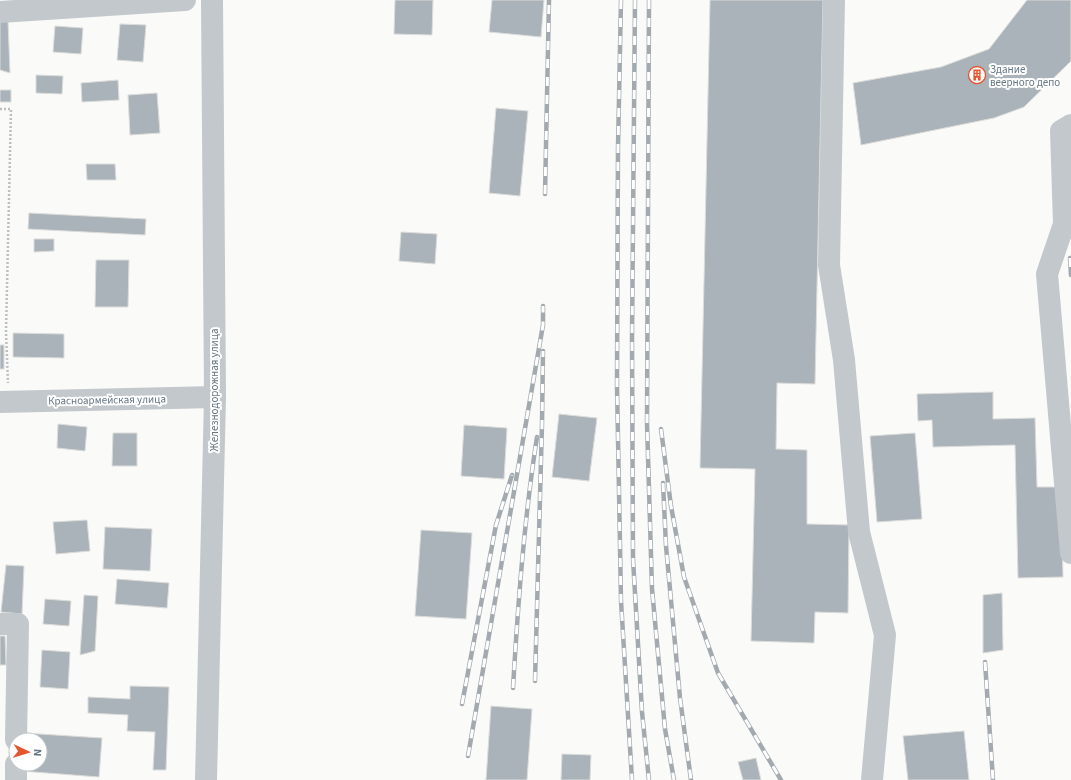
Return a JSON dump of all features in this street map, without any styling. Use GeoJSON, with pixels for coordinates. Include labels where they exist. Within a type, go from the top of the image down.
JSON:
{"type":"FeatureCollection","features":[{"type":"Feature","properties":{"kind":"street"},"geometry":{"type":"LineString","coordinates":[[0,12],[185,0]]}},
{"type":"Feature","properties":{"kind":"street","name":"Железнодорожная улица"},"geometry":{"type":"LineString","coordinates":[[206,780],[214,397],[212,0]]}},
{"type":"Feature","properties":{"kind":"street"},"geometry":{"type":"LineString","coordinates":[[834,0],[829,264],[844,360],[859,532],[885,635],[872,780]]}},
{"type":"Feature","properties":{"kind":"street"},"geometry":{"type":"LineString","coordinates":[[1071,125],[1061,131],[1064,224],[1047,274],[1071,553]]}},
{"type":"Feature","properties":{"kind":"street","name":"Красноармейская улица"},"geometry":{"type":"LineString","coordinates":[[4,402],[214,397]]}},
{"type":"Feature","properties":{"kind":"street"},"geometry":{"type":"LineString","coordinates":[[0,624],[18,624],[16,732]]}},
{"type":"Feature","properties":{"kind":"path"},"geometry":{"type":"LineString","coordinates":[[0,109],[11,109],[4,402]]}},
{"type":"Feature","properties":{"kind":"building"},"geometry":{"type":"Polygon","coordinates":[[[395,0],[433,0],[432,35],[394,34],[395,0]]]}},
{"type":"Feature","properties":{"kind":"building"},"geometry":{"type":"Polygon","coordinates":[[[492,0],[544,0],[541,37],[489,32],[492,0]]]}},
{"type":"Feature","properties":{"kind":"building"},"geometry":{"type":"Polygon","coordinates":[[[710,0],[823,0],[815,384],[777,383],[776,449],[807,450],[807,524],[849,525],[848,613],[815,612],[814,643],[751,641],[755,469],[700,468],[710,0]]]}},
{"type":"Feature","properties":{"kind":"building","name":"Здание веерного депо"},"geometry":{"type":"Polygon","coordinates":[[[1027,0],[1071,0],[1071,61],[1024,107],[994,118],[861,145],[853,83],[941,67],[989,49],[1027,0]]]}},
{"type":"Feature","properties":{"kind":"building"},"geometry":{"type":"Polygon","coordinates":[[[0,21],[8,21],[10,73],[0,70],[0,21]]]}},
{"type":"Feature","properties":{"kind":"building"},"geometry":{"type":"Polygon","coordinates":[[[120,24],[146,25],[143,62],[117,60],[120,24]]]}},
{"type":"Feature","properties":{"kind":"building"},"geometry":{"type":"Polygon","coordinates":[[[55,26],[83,28],[81,54],[53,52],[55,26]]]}},
{"type":"Feature","properties":{"kind":"building"},"geometry":{"type":"Polygon","coordinates":[[[36,75],[63,76],[62,94],[36,93],[36,75]]]}},
{"type":"Feature","properties":{"kind":"building"},"geometry":{"type":"Polygon","coordinates":[[[118,80],[119,100],[82,102],[81,83],[118,80]]]}},
{"type":"Feature","properties":{"kind":"building"},"geometry":{"type":"Polygon","coordinates":[[[0,90],[11,90],[11,102],[0,102],[0,90]]]}},
{"type":"Feature","properties":{"kind":"building"},"geometry":{"type":"Polygon","coordinates":[[[157,93],[160,133],[130,135],[128,95],[157,93]]]}},
{"type":"Feature","properties":{"kind":"building"},"geometry":{"type":"Polygon","coordinates":[[[496,108],[528,111],[520,196],[489,193],[496,108]]]}},
{"type":"Feature","properties":{"kind":"building"},"geometry":{"type":"Polygon","coordinates":[[[86,164],[115,164],[116,180],[87,180],[86,164]]]}},
{"type":"Feature","properties":{"kind":"building"},"geometry":{"type":"Polygon","coordinates":[[[29,213],[146,219],[145,235],[28,229],[29,213]]]}},
{"type":"Feature","properties":{"kind":"building"},"geometry":{"type":"Polygon","coordinates":[[[401,232],[437,234],[435,264],[399,261],[401,232]]]}},
{"type":"Feature","properties":{"kind":"building"},"geometry":{"type":"Polygon","coordinates":[[[34,239],[54,239],[54,251],[34,252],[34,239]]]}},
{"type":"Feature","properties":{"kind":"building"},"geometry":{"type":"Polygon","coordinates":[[[96,260],[129,260],[128,307],[95,307],[96,260]]]}},
{"type":"Feature","properties":{"kind":"building"},"geometry":{"type":"Polygon","coordinates":[[[13,333],[64,334],[64,358],[13,357],[13,333]]]}},
{"type":"Feature","properties":{"kind":"building"},"geometry":{"type":"Polygon","coordinates":[[[0,345],[4,345],[4,369],[0,369],[0,345]]]}},
{"type":"Feature","properties":{"kind":"building"},"geometry":{"type":"Polygon","coordinates":[[[993,392],[993,419],[1035,418],[1037,487],[1061,487],[1063,577],[1018,578],[1015,445],[933,447],[932,420],[918,421],[917,394],[993,392]]]}},
{"type":"Feature","properties":{"kind":"building"},"geometry":{"type":"Polygon","coordinates":[[[559,414],[597,418],[589,481],[552,477],[559,414]]]}},
{"type":"Feature","properties":{"kind":"building"},"geometry":{"type":"Polygon","coordinates":[[[58,424],[87,427],[85,451],[57,448],[58,424]]]}},
{"type":"Feature","properties":{"kind":"building"},"geometry":{"type":"Polygon","coordinates":[[[464,425],[507,428],[504,479],[461,476],[464,425]]]}},
{"type":"Feature","properties":{"kind":"building"},"geometry":{"type":"Polygon","coordinates":[[[113,433],[137,433],[137,466],[112,466],[113,433]]]}},
{"type":"Feature","properties":{"kind":"building"},"geometry":{"type":"Polygon","coordinates":[[[915,433],[922,519],[877,522],[870,436],[915,433]]]}},
{"type":"Feature","properties":{"kind":"building"},"geometry":{"type":"Polygon","coordinates":[[[87,520],[90,551],[56,554],[53,522],[87,520]]]}},
{"type":"Feature","properties":{"kind":"building"},"geometry":{"type":"Polygon","coordinates":[[[105,527],[152,529],[150,571],[103,569],[105,527]]]}},
{"type":"Feature","properties":{"kind":"building"},"geometry":{"type":"Polygon","coordinates":[[[421,530],[472,533],[466,619],[415,616],[421,530]]]}},
{"type":"Feature","properties":{"kind":"building"},"geometry":{"type":"Polygon","coordinates":[[[6,565],[24,566],[22,614],[1,612],[6,565]]]}},
{"type":"Feature","properties":{"kind":"building"},"geometry":{"type":"Polygon","coordinates":[[[117,579],[169,583],[167,608],[115,604],[117,579]]]}},
{"type":"Feature","properties":{"kind":"building"},"geometry":{"type":"Polygon","coordinates":[[[1002,593],[1003,650],[983,653],[983,595],[1002,593]]]}},
{"type":"Feature","properties":{"kind":"building"},"geometry":{"type":"Polygon","coordinates":[[[84,595],[98,596],[95,651],[80,655],[84,595]]]}},
{"type":"Feature","properties":{"kind":"building"},"geometry":{"type":"Polygon","coordinates":[[[45,599],[71,601],[69,626],[43,624],[45,599]]]}},
{"type":"Feature","properties":{"kind":"building"},"geometry":{"type":"Polygon","coordinates":[[[0,636],[5,636],[6,665],[0,665],[0,636]]]}},
{"type":"Feature","properties":{"kind":"building"},"geometry":{"type":"Polygon","coordinates":[[[42,650],[70,652],[68,689],[40,687],[42,650]]]}},
{"type":"Feature","properties":{"kind":"building"},"geometry":{"type":"Polygon","coordinates":[[[130,686],[169,687],[166,770],[153,770],[155,732],[127,731],[128,715],[88,713],[88,697],[130,699],[130,686]]]}},
{"type":"Feature","properties":{"kind":"building"},"geometry":{"type":"Polygon","coordinates":[[[491,706],[532,709],[527,780],[486,780],[491,706]]]}},
{"type":"Feature","properties":{"kind":"building"},"geometry":{"type":"Polygon","coordinates":[[[964,731],[969,780],[908,780],[903,736],[964,731]]]}},
{"type":"Feature","properties":{"kind":"building"},"geometry":{"type":"Polygon","coordinates":[[[48,735],[102,738],[99,777],[34,772],[48,772],[48,735]]]}},
{"type":"Feature","properties":{"kind":"building"},"geometry":{"type":"Polygon","coordinates":[[[562,754],[591,755],[590,780],[561,780],[562,754]]]}},
{"type":"Feature","properties":{"kind":"building"},"geometry":{"type":"Polygon","coordinates":[[[756,758],[761,780],[743,780],[738,762],[756,758]]]}},
{"type":"Feature","properties":{"kind":"railway"},"geometry":{"type":"LineString","coordinates":[[545,194],[549,0]]}},
{"type":"Feature","properties":{"kind":"railway"},"geometry":{"type":"LineString","coordinates":[[621,0],[618,148],[617,386],[621,601],[632,780]]}},
{"type":"Feature","properties":{"kind":"railway"},"geometry":{"type":"LineString","coordinates":[[635,0],[632,340],[633,559],[642,712],[649,780]]}},
{"type":"Feature","properties":{"kind":"railway"},"geometry":{"type":"LineString","coordinates":[[649,0],[647,423],[652,589],[665,729],[674,780]]}},
{"type":"Feature","properties":{"kind":"railway"},"geometry":{"type":"LineString","coordinates":[[1070,258],[1071,275]]}},
{"type":"Feature","properties":{"kind":"railway"},"geometry":{"type":"LineString","coordinates":[[468,756],[543,325],[543,306]]}},
{"type":"Feature","properties":{"kind":"railway"},"geometry":{"type":"LineString","coordinates":[[535,681],[543,351]]}},
{"type":"Feature","properties":{"kind":"railway"},"geometry":{"type":"LineString","coordinates":[[661,429],[671,506],[684,577],[718,673],[781,780]]}},
{"type":"Feature","properties":{"kind":"railway"},"geometry":{"type":"LineString","coordinates":[[513,688],[528,499],[537,437]]}},
{"type":"Feature","properties":{"kind":"railway"},"geometry":{"type":"LineString","coordinates":[[462,704],[496,525],[512,475]]}},
{"type":"Feature","properties":{"kind":"railway"},"geometry":{"type":"LineString","coordinates":[[663,483],[666,546],[680,698],[691,780]]}},
{"type":"Feature","properties":{"kind":"railway"},"geometry":{"type":"LineString","coordinates":[[985,662],[993,780]]}},
{"type":"Feature","properties":{"kind":"place","name":"Здание веерного депо"},"geometry":{"type":"Point","coordinates":[977,75]}}]}
